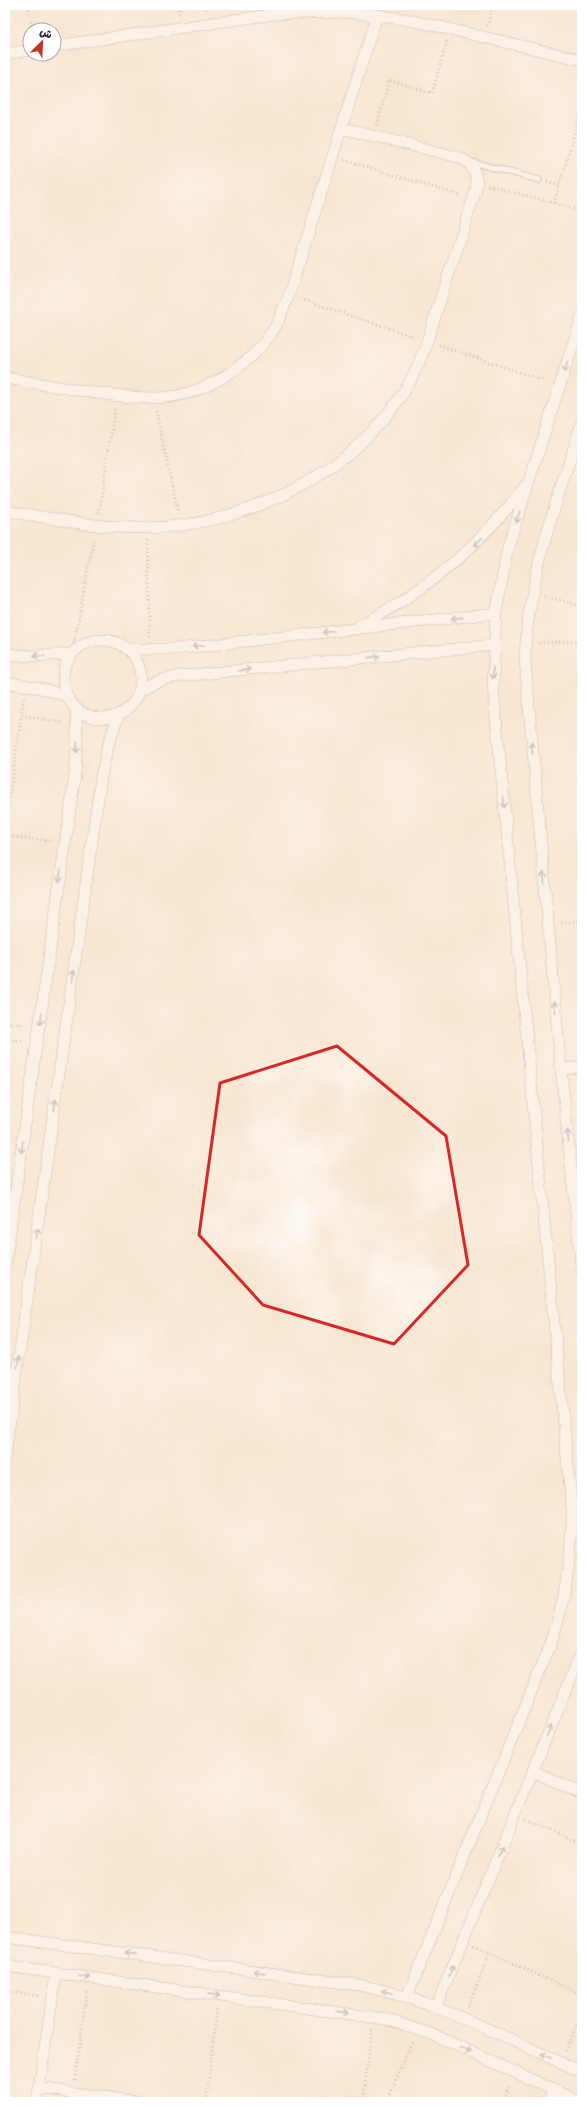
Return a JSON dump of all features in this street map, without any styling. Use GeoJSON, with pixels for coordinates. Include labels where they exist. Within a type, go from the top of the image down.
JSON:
{"type":"FeatureCollection","features":[{"type":"Feature","properties":{"kind":"street"},"geometry":{"type":"LineString","coordinates":[[62,45],[275,14],[316,12],[377,15],[451,29],[582,60]]}},
{"type":"Feature","properties":{"kind":"street"},"geometry":{"type":"LineString","coordinates":[[5,378],[154,398],[189,393],[223,379],[251,357],[274,328],[289,295],[377,15]]}},
{"type":"Feature","properties":{"kind":"street"},"geometry":{"type":"LineString","coordinates":[[5,54],[22,51]]}},
{"type":"Feature","properties":{"kind":"street"},"geometry":{"type":"LineString","coordinates":[[5,511],[116,527],[148,528],[212,520],[243,511],[296,488],[329,468],[354,448],[377,426],[398,401],[414,372],[427,341],[473,199],[477,182],[474,169],[464,160],[341,128]]}},
{"type":"Feature","properties":{"kind":"street"},"geometry":{"type":"LineString","coordinates":[[407,1997],[551,1643],[564,1600],[571,1554],[572,1509],[494,694],[493,645],[496,613],[508,547],[582,316]]}},
{"type":"Feature","properties":{"kind":"street"},"geometry":{"type":"LineString","coordinates":[[582,422],[540,554],[531,593],[526,643],[526,680],[561,1069],[582,1273]]}},
{"type":"Feature","properties":{"kind":"street"},"geometry":{"type":"LineString","coordinates":[[352,629],[404,601],[451,566],[493,526],[530,480]]}},
{"type":"Feature","properties":{"kind":"street"},"geometry":{"type":"LineString","coordinates":[[126,649],[134,658],[140,679],[139,690],[131,704],[119,714],[106,718],[92,717],[76,708],[67,696],[64,688],[64,670],[72,654],[86,644],[102,641],[111,642],[126,649],[151,650],[496,613]]}},
{"type":"Feature","properties":{"kind":"street"},"geometry":{"type":"LineString","coordinates":[[139,690],[158,681],[180,676],[493,645]]}},
{"type":"Feature","properties":{"kind":"street"},"geometry":{"type":"LineString","coordinates":[[5,654],[31,656],[72,654]]}},
{"type":"Feature","properties":{"kind":"street"},"geometry":{"type":"LineString","coordinates":[[5,682],[26,685],[67,696]]}},
{"type":"Feature","properties":{"kind":"street"},"geometry":{"type":"LineString","coordinates":[[5,1266],[75,775],[77,725],[76,708]]}},
{"type":"Feature","properties":{"kind":"street"},"geometry":{"type":"LineString","coordinates":[[5,1456],[101,777],[108,745],[119,714]]}},
{"type":"Feature","properties":{"kind":"street"},"geometry":{"type":"LineString","coordinates":[[561,1069],[582,1067]]}},
{"type":"Feature","properties":{"kind":"street"},"geometry":{"type":"LineString","coordinates":[[436,2007],[582,1651]]}},
{"type":"Feature","properties":{"kind":"street"},"geometry":{"type":"LineString","coordinates":[[533,1771],[582,1794]]}},
{"type":"Feature","properties":{"kind":"street"},"geometry":{"type":"LineString","coordinates":[[5,1938],[358,1986],[407,1997],[436,2007],[582,2072]]}},
{"type":"Feature","properties":{"kind":"street"},"geometry":{"type":"LineString","coordinates":[[5,1966],[374,2016],[419,2029],[580,2102]]}},
{"type":"Feature","properties":{"kind":"street"},"geometry":{"type":"LineString","coordinates":[[37,2102],[56,1973]]}},
{"type":"Feature","properties":{"kind":"street"},"geometry":{"type":"LineString","coordinates":[[39,2088],[139,2102]]}},
{"type":"Feature","properties":{"kind":"street"},"geometry":{"type":"LineString","coordinates":[[548,2102],[554,2090]]}},
{"type":"Feature","properties":{"kind":"lane"},"geometry":{"type":"LineString","coordinates":[[464,160],[539,180]]}},
{"type":"Feature","properties":{"kind":"path"},"geometry":{"type":"LineString","coordinates":[[28,5],[31,22]]}},
{"type":"Feature","properties":{"kind":"path"},"geometry":{"type":"LineString","coordinates":[[484,37],[493,5]]}},
{"type":"Feature","properties":{"kind":"path"},"geometry":{"type":"LineString","coordinates":[[373,136],[389,80],[432,92],[451,29]]}},
{"type":"Feature","properties":{"kind":"path"},"geometry":{"type":"LineString","coordinates":[[554,203],[582,108]]}},
{"type":"Feature","properties":{"kind":"path"},"geometry":{"type":"LineString","coordinates":[[332,156],[473,199]]}},
{"type":"Feature","properties":{"kind":"path"},"geometry":{"type":"LineString","coordinates":[[477,182],[582,211]]}},
{"type":"Feature","properties":{"kind":"path"},"geometry":{"type":"LineString","coordinates":[[154,398],[180,525]]}},
{"type":"Feature","properties":{"kind":"path"},"geometry":{"type":"LineString","coordinates":[[148,528],[151,650]]}},
{"type":"Feature","properties":{"kind":"path"},"geometry":{"type":"LineString","coordinates":[[531,593],[582,606]]}},
{"type":"Feature","properties":{"kind":"path"},"geometry":{"type":"LineString","coordinates":[[526,643],[582,641]]}},
{"type":"Feature","properties":{"kind":"path"},"geometry":{"type":"LineString","coordinates":[[5,826],[26,685]]}},
{"type":"Feature","properties":{"kind":"path"},"geometry":{"type":"LineString","coordinates":[[22,715],[77,725]]}},
{"type":"Feature","properties":{"kind":"path"},"geometry":{"type":"LineString","coordinates":[[5,836],[65,842]]}},
{"type":"Feature","properties":{"kind":"path"},"geometry":{"type":"LineString","coordinates":[[548,924],[582,920]]}},
{"type":"Feature","properties":{"kind":"path"},"geometry":{"type":"LineString","coordinates":[[5,1022],[40,1026]]}},
{"type":"Feature","properties":{"kind":"path"},"geometry":{"type":"LineString","coordinates":[[5,1039],[37,1043]]}},
{"type":"Feature","properties":{"kind":"path"},"geometry":{"type":"LineString","coordinates":[[515,1814],[582,1844]]}},
{"type":"Feature","properties":{"kind":"path"},"geometry":{"type":"LineString","coordinates":[[463,1941],[582,1995]]}},
{"type":"Feature","properties":{"kind":"path"},"geometry":{"type":"LineString","coordinates":[[462,2019],[490,1953]]}},
{"type":"Feature","properties":{"kind":"path"},"geometry":{"type":"LineString","coordinates":[[74,2093],[89,1978]]}},
{"type":"Feature","properties":{"kind":"path"},"geometry":{"type":"LineString","coordinates":[[5,1991],[53,1998]]}},
{"type":"Feature","properties":{"kind":"path"},"geometry":{"type":"LineString","coordinates":[[206,2102],[218,1995]]}},
{"type":"Feature","properties":{"kind":"path"},"geometry":{"type":"LineString","coordinates":[[559,2062],[582,2013]]}},
{"type":"Feature","properties":{"kind":"path"},"geometry":{"type":"LineString","coordinates":[[363,2102],[374,2016]]}},
{"type":"Feature","properties":{"kind":"path"},"geometry":{"type":"LineString","coordinates":[[386,2102],[419,2029]]}},
{"type":"Feature","properties":{"kind":"path"},"geometry":{"type":"LineString","coordinates":[[502,2102],[515,2072]]}},
{"type":"Feature","properties":{"kind":"highlighted area"},"geometry":{"type":"Polygon","coordinates":[[[337,1046],[446,1136],[468,1265],[394,1344],[263,1305],[199,1235],[220,1083],[337,1046]]]}}]}
